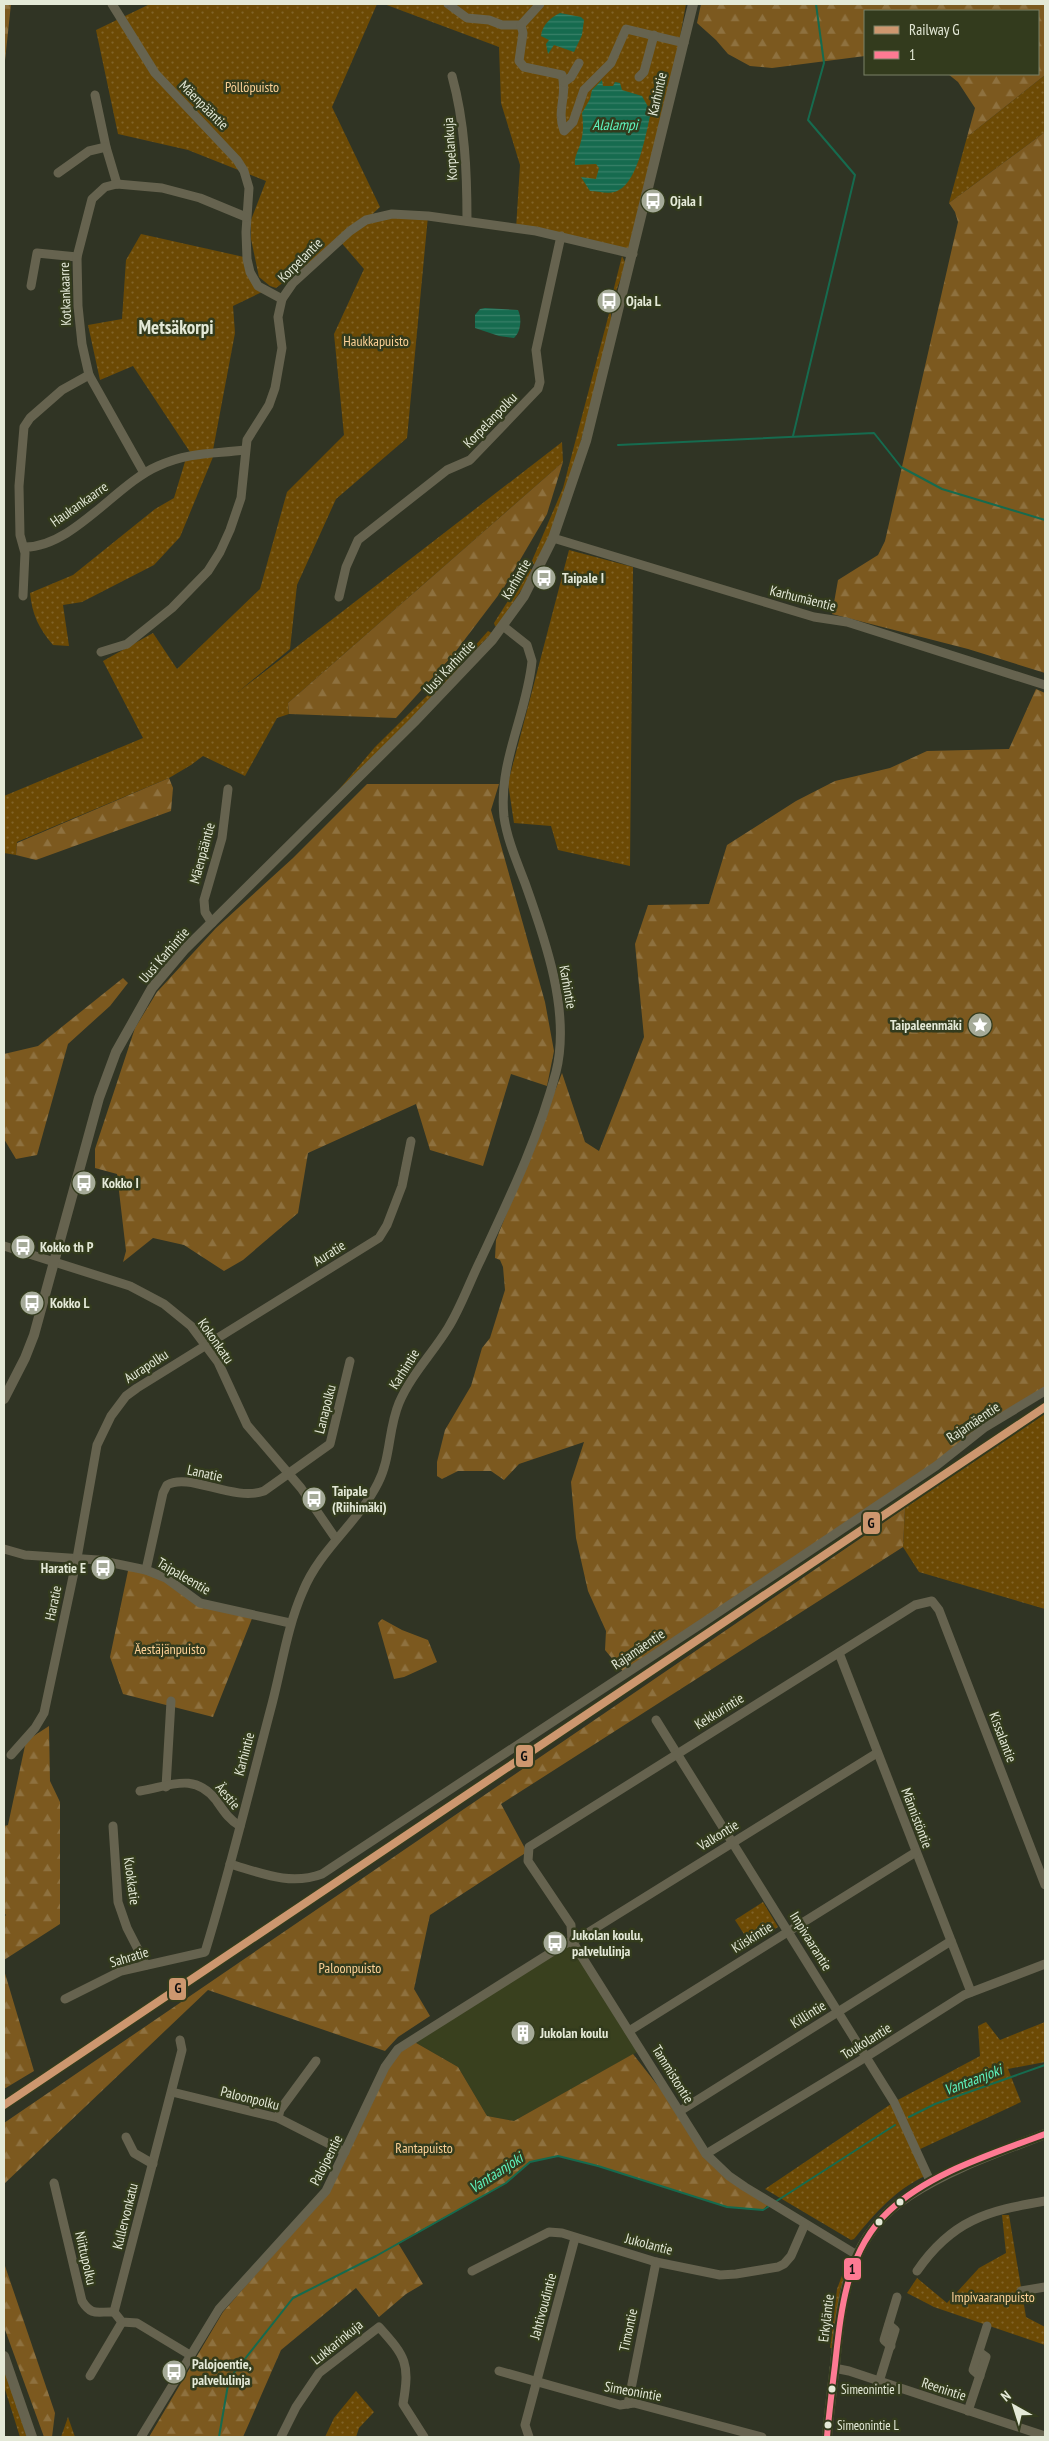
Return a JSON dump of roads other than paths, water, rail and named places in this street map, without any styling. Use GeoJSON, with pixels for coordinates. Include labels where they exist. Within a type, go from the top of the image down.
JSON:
{"type":"FeatureCollection","features":[{"type":"Feature","properties":{"kind":"street","name":"Mäenpääntie"},"geometry":{"type":"LineString","coordinates":[[112,4],[155,73],[237,160],[244,171],[249,188],[246,217]]}},
{"type":"Feature","properties":{"kind":"street"},"geometry":{"type":"LineString","coordinates":[[119,16],[120,4]]}},
{"type":"Feature","properties":{"kind":"street"},"geometry":{"type":"LineString","coordinates":[[448,4],[467,18],[489,20],[502,25],[520,25],[540,4]]}},
{"type":"Feature","properties":{"kind":"street","name":"Karhintie"},"geometry":{"type":"LineString","coordinates":[[205,1952],[275,1691],[290,1623],[310,1573],[362,1509],[378,1482],[388,1455],[397,1406],[418,1370],[450,1326],[509,1200],[528,1153],[557,1069],[560,1022],[555,984],[542,932],[509,840],[503,804],[508,757],[532,660],[527,645],[503,626],[524,596],[553,538],[586,441],[693,4]]}},
{"type":"Feature","properties":{"kind":"street"},"geometry":{"type":"LineString","coordinates":[[520,25],[523,33],[519,61],[524,67],[562,75],[565,87],[561,99],[560,120],[564,131],[573,122],[584,90],[611,62],[626,29],[684,44]]}},
{"type":"Feature","properties":{"kind":"street"},"geometry":{"type":"LineString","coordinates":[[639,77],[644,72],[654,35]]}},
{"type":"Feature","properties":{"kind":"street"},"geometry":{"type":"LineString","coordinates":[[564,82],[571,77],[579,63]]}},
{"type":"Feature","properties":{"kind":"street","name":"Korpelankuja"},"geometry":{"type":"LineString","coordinates":[[452,76],[461,107],[466,166],[467,221]]}},
{"type":"Feature","properties":{"kind":"street"},"geometry":{"type":"LineString","coordinates":[[95,95],[106,147],[118,184],[181,192],[246,217],[247,259],[253,279],[263,290],[282,299]]}},
{"type":"Feature","properties":{"kind":"street"},"geometry":{"type":"LineString","coordinates":[[58,173],[89,152],[106,147]]}},
{"type":"Feature","properties":{"kind":"street","name":"Kotkankaarre"},"geometry":{"type":"LineString","coordinates":[[118,184],[105,187],[92,199],[77,257],[78,306],[82,344],[89,375],[144,473]]}},
{"type":"Feature","properties":{"kind":"street","name":"Korpelantie"},"geometry":{"type":"LineString","coordinates":[[101,652],[124,645],[142,634],[176,605],[208,571],[230,530],[241,498],[244,450],[247,440],[269,405],[275,388],[282,348],[278,316],[282,299],[293,283],[350,231],[366,220],[392,214],[467,221],[561,236],[633,254]]}},
{"type":"Feature","properties":{"kind":"street","name":"Korpelanpolku"},"geometry":{"type":"LineString","coordinates":[[339,597],[346,567],[358,540],[447,470],[470,460],[538,388],[540,382],[536,350],[561,236]]}},
{"type":"Feature","properties":{"kind":"street"},"geometry":{"type":"LineString","coordinates":[[32,286],[37,253],[77,257]]}},
{"type":"Feature","properties":{"kind":"street"},"geometry":{"type":"LineString","coordinates":[[24,596],[26,580],[24,547],[20,535],[19,486],[24,428],[30,418],[62,390],[89,375]]}},
{"type":"Feature","properties":{"kind":"street"},"geometry":{"type":"LineString","coordinates":[[144,473],[187,455],[244,450]]}},
{"type":"Feature","properties":{"kind":"street","name":"Haukankaarre"},"geometry":{"type":"LineString","coordinates":[[24,547],[34,547],[62,534],[89,518],[144,473]]}},
{"type":"Feature","properties":{"kind":"street","name":"Karhumäentie"},"geometry":{"type":"LineString","coordinates":[[553,538],[814,617],[847,622],[1045,685]]}},
{"type":"Feature","properties":{"kind":"street","name":"Uusi Karhintie"},"geometry":{"type":"LineString","coordinates":[[4,1399],[28,1351],[56,1262],[97,1107],[116,1052],[152,988],[184,950],[479,656],[503,626]]}},
{"type":"Feature","properties":{"kind":"street","name":"Mäenpääntie"},"geometry":{"type":"LineString","coordinates":[[212,923],[205,912],[204,900],[222,838],[228,789]]}},
{"type":"Feature","properties":{"kind":"street","name":"Auratie"},"geometry":{"type":"LineString","coordinates":[[205,1345],[379,1238],[387,1225],[402,1186],[411,1141]]}},
{"type":"Feature","properties":{"kind":"street","name":"Kokonkatu"},"geometry":{"type":"LineString","coordinates":[[4,1246],[130,1286],[164,1304],[191,1326],[218,1362],[247,1425],[290,1474],[336,1539]]}},
{"type":"Feature","properties":{"kind":"street","name":"Aurapolku"},"geometry":{"type":"LineString","coordinates":[[97,1445],[111,1416],[126,1396],[205,1345]]}},
{"type":"Feature","properties":{"kind":"street","name":"Lanapolku"},"geometry":{"type":"LineString","coordinates":[[290,1474],[330,1444],[350,1361]]}},
{"type":"Feature","properties":{"kind":"street","name":"Rajamäentie"},"geometry":{"type":"LineString","coordinates":[[230,1864],[286,1879],[307,1880],[322,1874],[701,1624],[936,1466],[984,1428],[1045,1391]]}},
{"type":"Feature","properties":{"kind":"street","name":"Haratie"},"geometry":{"type":"LineString","coordinates":[[12,1755],[35,1728],[44,1713],[77,1558],[97,1445]]}},
{"type":"Feature","properties":{"kind":"street","name":"Lanatie"},"geometry":{"type":"LineString","coordinates":[[146,1570],[163,1493],[167,1485],[180,1481],[252,1495],[264,1491],[290,1474]]}},
{"type":"Feature","properties":{"kind":"street","name":"Taipaleentie"},"geometry":{"type":"LineString","coordinates":[[4,1549],[25,1555],[98,1560],[146,1570],[166,1578],[200,1603],[290,1623]]}},
{"type":"Feature","properties":{"kind":"street","name":"Kekkurintie"},"geometry":{"type":"LineString","coordinates":[[527,1852],[534,1842],[915,1605],[932,1601]]}},
{"type":"Feature","properties":{"kind":"street","name":"Kissalantie"},"geometry":{"type":"LineString","coordinates":[[932,1601],[939,1610],[1045,1885]]}},
{"type":"Feature","properties":{"kind":"street","name":"Männistöntie"},"geometry":{"type":"LineString","coordinates":[[838,1653],[971,1992]]}},
{"type":"Feature","properties":{"kind":"street"},"geometry":{"type":"LineString","coordinates":[[166,1787],[171,1701]]}},
{"type":"Feature","properties":{"kind":"street","name":"Impivaarantie"},"geometry":{"type":"LineString","coordinates":[[656,1720],[894,2102],[931,2183]]}},
{"type":"Feature","properties":{"kind":"street","name":"Valkontie"},"geometry":{"type":"LineString","coordinates":[[572,1941],[877,1752]]}},
{"type":"Feature","properties":{"kind":"street","name":"Äestie"},"geometry":{"type":"LineString","coordinates":[[140,1791],[186,1782],[199,1784],[209,1792],[231,1821],[240,1826]]}},
{"type":"Feature","properties":{"kind":"street","name":"Kuokkatie"},"geometry":{"type":"LineString","coordinates":[[113,1826],[118,1902],[127,1928],[146,1965]]}},
{"type":"Feature","properties":{"kind":"street","name":"Tammistontie"},"geometry":{"type":"LineString","coordinates":[[527,1852],[528,1861],[571,1925],[572,1941],[706,2154],[729,2176],[768,2202],[857,2255]]}},
{"type":"Feature","properties":{"kind":"street","name":"Kiiskintie"},"geometry":{"type":"LineString","coordinates":[[629,2031],[788,1930],[916,1852]]}},
{"type":"Feature","properties":{"kind":"street","name":"Palojoentie"},"geometry":{"type":"LineString","coordinates":[[141,2437],[219,2308],[320,2200],[385,2067],[398,2049],[572,1941]]}},
{"type":"Feature","properties":{"kind":"street","name":"Killintie"},"geometry":{"type":"LineString","coordinates":[[680,2111],[951,1941]]}},
{"type":"Feature","properties":{"kind":"street","name":"Sahratie"},"geometry":{"type":"LineString","coordinates":[[65,1999],[121,1971],[205,1952]]}},
{"type":"Feature","properties":{"kind":"street","name":"Toukolantie"},"geometry":{"type":"LineString","coordinates":[[706,2154],[971,1992],[1045,1964]]}},
{"type":"Feature","properties":{"kind":"street","name":"Kullervonkatu"},"geometry":{"type":"LineString","coordinates":[[114,2312],[172,2092],[182,2050],[180,2040]]}},
{"type":"Feature","properties":{"kind":"street"},"geometry":{"type":"LineString","coordinates":[[278,2118],[280,2110],[316,2061]]}},
{"type":"Feature","properties":{"kind":"street","name":"Paloonpolku"},"geometry":{"type":"LineString","coordinates":[[172,2092],[278,2118],[345,2152]]}},
{"type":"Feature","properties":{"kind":"street","name":"Erkyläntie"},"geometry":{"type":"LineString","coordinates":[[827,2437],[843,2291],[857,2255],[872,2230],[893,2208],[931,2183],[1045,2134]]}},
{"type":"Feature","properties":{"kind":"street"},"geometry":{"type":"LineString","coordinates":[[126,2137],[134,2153],[153,2164]]}},
{"type":"Feature","properties":{"kind":"street","name":"Niittupolku"},"geometry":{"type":"LineString","coordinates":[[54,2183],[82,2301],[87,2310],[93,2313],[114,2312]]}},
{"type":"Feature","properties":{"kind":"street"},"geometry":{"type":"LineString","coordinates":[[917,2271],[931,2250],[959,2227],[996,2211],[1045,2201]]}},
{"type":"Feature","properties":{"kind":"street","name":"Jukolantie"},"geometry":{"type":"LineString","coordinates":[[472,2271],[549,2232],[656,2262],[720,2275],[778,2267],[784,2264],[791,2256],[805,2224]]}},
{"type":"Feature","properties":{"kind":"street","name":"Jahtivoudintie"},"geometry":{"type":"LineString","coordinates":[[529,2437],[525,2425],[575,2238]]}},
{"type":"Feature","properties":{"kind":"street","name":"Timontie"},"geometry":{"type":"LineString","coordinates":[[628,2404],[656,2262]]}},
{"type":"Feature","properties":{"kind":"street"},"geometry":{"type":"LineString","coordinates":[[1021,2291],[1045,2287]]}},
{"type":"Feature","properties":{"kind":"street"},"geometry":{"type":"LineString","coordinates":[[879,2382],[891,2346],[884,2340],[898,2297]]}},
{"type":"Feature","properties":{"kind":"street"},"geometry":{"type":"LineString","coordinates":[[114,2312],[122,2322],[137,2323],[190,2355]]}},
{"type":"Feature","properties":{"kind":"street"},"geometry":{"type":"LineString","coordinates":[[90,2376],[122,2322]]}},
{"type":"Feature","properties":{"kind":"street","name":"Lukkarinkuja"},"geometry":{"type":"LineString","coordinates":[[282,2437],[296,2407],[319,2373],[379,2326],[406,2365],[407,2374],[403,2404],[424,2437]]}},
{"type":"Feature","properties":{"kind":"street"},"geometry":{"type":"LineString","coordinates":[[968,2411],[980,2376],[973,2370],[987,2326]]}},
{"type":"Feature","properties":{"kind":"street"},"geometry":{"type":"LineString","coordinates":[[4,2356],[32,2437]]}},
{"type":"Feature","properties":{"kind":"street","name":"Reenintie"},"geometry":{"type":"LineString","coordinates":[[834,2368],[1045,2436]]}},
{"type":"Feature","properties":{"kind":"street","name":"Simeonintie"},"geometry":{"type":"LineString","coordinates":[[500,2371],[620,2405],[634,2402],[762,2437]]}},
{"type":"Feature","properties":{"kind":"water"},"geometry":{"type":"Polygon","coordinates":[[[560,13],[581,17],[584,20],[582,35],[574,52],[554,45],[548,54],[546,44],[549,40],[541,36],[543,28],[553,17],[560,13]]]}},
{"type":"Feature","properties":{"kind":"water","name":"Alalampi"},"geometry":{"type":"Polygon","coordinates":[[[602,80],[603,86],[613,86],[615,82],[620,83],[622,90],[642,96],[651,112],[640,158],[635,170],[622,188],[611,193],[590,191],[581,177],[596,179],[599,168],[596,164],[575,165],[575,158],[583,134],[582,113],[590,99],[592,90],[602,80]]]}},
{"type":"Feature","properties":{"kind":"water"},"geometry":{"type":"Polygon","coordinates":[[[480,309],[518,310],[520,325],[514,338],[499,336],[475,328],[475,315],[480,309]]]}},
{"type":"Feature","properties":{"kind":"waterway"},"geometry":{"type":"LineString","coordinates":[[793,436],[855,175],[808,120],[824,63],[816,4]]}},
{"type":"Feature","properties":{"kind":"waterway"},"geometry":{"type":"LineString","coordinates":[[618,445],[874,433],[901,467],[942,489],[1045,520]]}},
{"type":"Feature","properties":{"kind":"waterway","name":"Vantaanjoki"},"geometry":{"type":"LineString","coordinates":[[909,2117],[935,2104],[1045,2065]]}},
{"type":"Feature","properties":{"kind":"waterway","name":"Vantaanjoki"},"geometry":{"type":"LineString","coordinates":[[775,2202],[895,2125]]}},
{"type":"Feature","properties":{"kind":"waterway","name":"Vantaanjoki"},"geometry":{"type":"LineString","coordinates":[[219,2437],[229,2379],[293,2298],[376,2256],[506,2183],[530,2162],[558,2156],[598,2166],[727,2207],[763,2210],[771,2205]]}},
{"type":"Feature","properties":{"kind":"rail line","name":"G"},"geometry":{"type":"LineString","coordinates":[[4,2105],[1045,1407]]}},
{"type":"Feature","properties":{"kind":"place","name":"Ojala I"},"geometry":{"type":"Point","coordinates":[653,201]}},
{"type":"Feature","properties":{"kind":"place","name":"Ojala L"},"geometry":{"type":"Point","coordinates":[609,301]}},
{"type":"Feature","properties":{"kind":"place","name":"Taipale I"},"geometry":{"type":"Point","coordinates":[544,578]}},
{"type":"Feature","properties":{"kind":"place","name":"Taipaleenmäki"},"geometry":{"type":"Point","coordinates":[980,1025]}},
{"type":"Feature","properties":{"kind":"place","name":"Kokko I"},"geometry":{"type":"Point","coordinates":[84,1183]}},
{"type":"Feature","properties":{"kind":"place","name":"Kokko th P"},"geometry":{"type":"Point","coordinates":[23,1247]}},
{"type":"Feature","properties":{"kind":"place","name":"Kokko L"},"geometry":{"type":"Point","coordinates":[32,1303]}},
{"type":"Feature","properties":{"kind":"place","name":"Taipale (Riihimäki)"},"geometry":{"type":"Point","coordinates":[314,1499]}},
{"type":"Feature","properties":{"kind":"place","name":"Haratie E"},"geometry":{"type":"Point","coordinates":[103,1568]}},
{"type":"Feature","properties":{"kind":"place","name":"Jukolan koulu, palvelulinja"},"geometry":{"type":"Point","coordinates":[555,1943]}},
{"type":"Feature","properties":{"kind":"place","name":"Jukolan koulu"},"geometry":{"type":"Point","coordinates":[523,2033]}},
{"type":"Feature","properties":{"kind":"place","name":"Palojoentie, palvelulinja"},"geometry":{"type":"Point","coordinates":[174,2372]}},
{"type":"Feature","properties":{"kind":"place","name":"Simeonintie I"},"geometry":{"type":"Point","coordinates":[832,2389]}},
{"type":"Feature","properties":{"kind":"place","name":"Simeonintie L"},"geometry":{"type":"Point","coordinates":[828,2425]}},
{"type":"Feature","properties":{"kind":"district","name":"Metsäkorpi"},"geometry":{"type":"Point","coordinates":[176,327]}},
{"type":"Feature","properties":{"kind":"park label","name":"Pöllöpuisto"},"geometry":{"type":"Point","coordinates":[252,87]}},
{"type":"Feature","properties":{"kind":"park label","name":"Haukkapuisto"},"geometry":{"type":"Point","coordinates":[376,341]}},
{"type":"Feature","properties":{"kind":"park label","name":"Äestäjänpuisto"},"geometry":{"type":"Point","coordinates":[170,1649]}},
{"type":"Feature","properties":{"kind":"park label","name":"Paloonpuisto"},"geometry":{"type":"Point","coordinates":[350,1968]}},
{"type":"Feature","properties":{"kind":"park label","name":"Rantapuisto"},"geometry":{"type":"Point","coordinates":[424,2148]}},
{"type":"Feature","properties":{"kind":"park label","name":"Impivaaranpuisto"},"geometry":{"type":"Point","coordinates":[993,2297]}}]}
